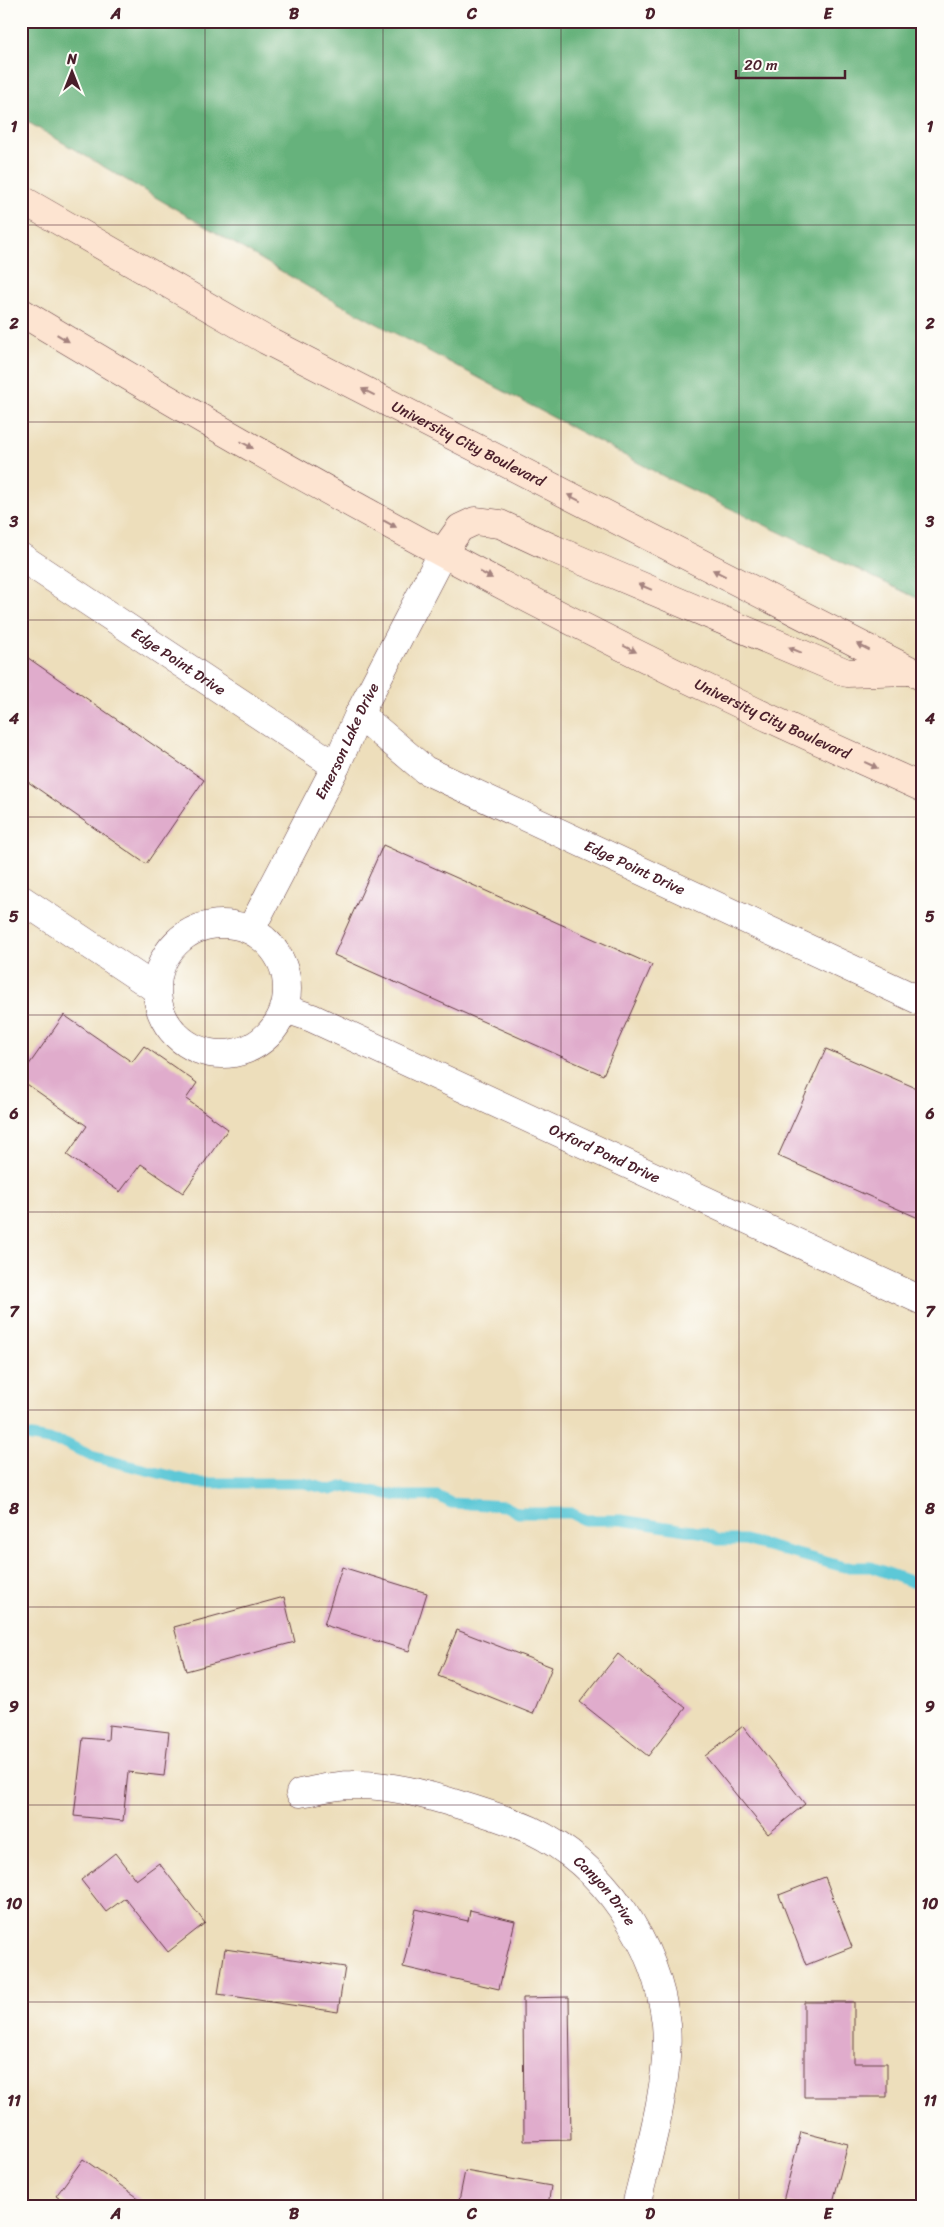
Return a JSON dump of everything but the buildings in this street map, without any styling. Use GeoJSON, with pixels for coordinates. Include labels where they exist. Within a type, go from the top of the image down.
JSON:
{"type":"FeatureCollection","features":[{"type":"Feature","properties":{"kind":"main road","name":"University City Boulevard"},"geometry":{"type":"LineString","coordinates":[[21,199],[266,340],[916,674]]}},
{"type":"Feature","properties":{"kind":"main road","name":"University City Boulevard"},"geometry":{"type":"LineString","coordinates":[[21,312],[177,405],[354,505],[573,621],[745,706],[923,788]]}},
{"type":"Feature","properties":{"kind":"main road"},"geometry":{"type":"LineString","coordinates":[[443,552],[460,528],[476,521],[500,524],[554,549],[847,673],[916,674]]}},
{"type":"Feature","properties":{"kind":"street","name":"Emerson Lake Drive"},"geometry":{"type":"LineString","coordinates":[[251,929],[336,766],[359,714],[443,552]]}},
{"type":"Feature","properties":{"kind":"street","name":"Edge Point Drive"},"geometry":{"type":"LineString","coordinates":[[21,557],[336,766]]}},
{"type":"Feature","properties":{"kind":"street","name":"Edge Point Drive"},"geometry":{"type":"LineString","coordinates":[[359,714],[425,770],[923,1002]]}},
{"type":"Feature","properties":{"kind":"street"},"geometry":{"type":"LineString","coordinates":[[21,900],[156,989]]}},
{"type":"Feature","properties":{"kind":"street"},"geometry":{"type":"LineString","coordinates":[[218,923],[251,929],[260,934],[286,967],[286,1008],[261,1044],[218,1056],[178,1039],[164,1021],[156,989],[171,948],[197,928],[218,923]]}},
{"type":"Feature","properties":{"kind":"street","name":"Oxford Pond Drive"},"geometry":{"type":"LineString","coordinates":[[286,1008],[321,1022],[923,1300]]}},
{"type":"Feature","properties":{"kind":"street","name":"Canyon Drive"},"geometry":{"type":"LineString","coordinates":[[300,1793],[352,1785],[401,1788],[476,1810],[531,1830],[566,1851],[586,1867],[620,1904],[645,1949],[654,1972],[665,2022],[667,2048],[657,2117],[636,2206]]}},
{"type":"Feature","properties":{"kind":"green space"},"geometry":{"type":"Polygon","coordinates":[[[21,21],[923,21],[923,601],[665,477],[310,288],[21,118],[21,21]]]}},
{"type":"Feature","properties":{"kind":"waterway"},"geometry":{"type":"LineString","coordinates":[[21,1435],[65,1443],[91,1456],[198,1483],[304,1483],[331,1490],[345,1486],[398,1496],[438,1496],[451,1503],[505,1506],[518,1513],[571,1513],[585,1520],[621,1520],[705,1533],[718,1540],[745,1540],[844,1567],[871,1567],[923,1586]]}}]}
